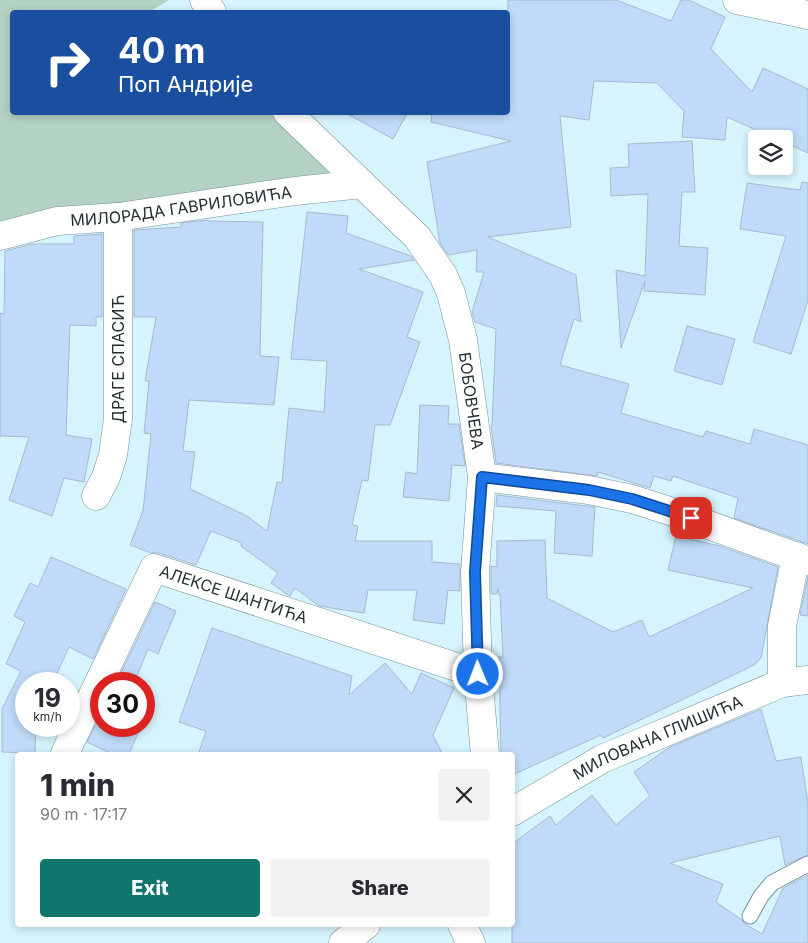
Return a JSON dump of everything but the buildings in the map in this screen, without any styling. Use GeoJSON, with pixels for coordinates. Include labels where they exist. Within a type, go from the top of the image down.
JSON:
{"type":"FeatureCollection","features":[{"type":"Feature","properties":{"kind":"street"},"geometry":{"type":"LineString","coordinates":[[737,0],[808,15]]}},
{"type":"Feature","properties":{"kind":"street","name":"БОБОВЧЕВА"},"geometry":{"type":"LineString","coordinates":[[290,115],[417,237],[443,275],[451,293],[463,340],[482,477],[475,572],[478,674],[485,752]]}},
{"type":"Feature","properties":{"kind":"street","name":"МИЛОРАДА ГАВРИЛОВИЋА"},"geometry":{"type":"LineString","coordinates":[[0,236],[57,221],[118,217],[295,191],[362,184]]}},
{"type":"Feature","properties":{"kind":"street","name":"ДРАГЕ СПАСИЋ"},"geometry":{"type":"LineString","coordinates":[[96,496],[106,477],[113,455],[118,418],[118,217]]}},
{"type":"Feature","properties":{"kind":"street"},"geometry":{"type":"LineString","coordinates":[[482,477],[589,490],[632,499],[802,559],[782,626],[795,682]]}},
{"type":"Feature","properties":{"kind":"street","name":"АЛЕКСЕ ШАНТИЋА"},"geometry":{"type":"LineString","coordinates":[[66,752],[154,568],[478,674]]}},
{"type":"Feature","properties":{"kind":"street","name":"МИЛОВАНА ГЛИШИЋА"},"geometry":{"type":"LineString","coordinates":[[515,810],[602,759],[795,682]]}},
{"type":"Feature","properties":{"kind":"street"},"geometry":{"type":"LineString","coordinates":[[343,943],[363,927]]}},
{"type":"Feature","properties":{"kind":"street"},"geometry":{"type":"LineString","coordinates":[[463,927],[471,943]]}},
{"type":"Feature","properties":{"kind":"lane"},"geometry":{"type":"LineString","coordinates":[[750,916],[761,896],[772,883],[808,864]]}},
{"type":"Feature","properties":{"kind":"green space"},"geometry":{"type":"Polygon","coordinates":[[[0,0],[169,0],[152,10],[10,10],[10,115],[289,115],[362,184],[0,236],[0,0]]]}},
{"type":"Feature","properties":{"kind":"route"},"geometry":{"type":"LineString","coordinates":[[478,674],[475,572],[482,477],[589,490],[632,499],[691,518]]}}]}
